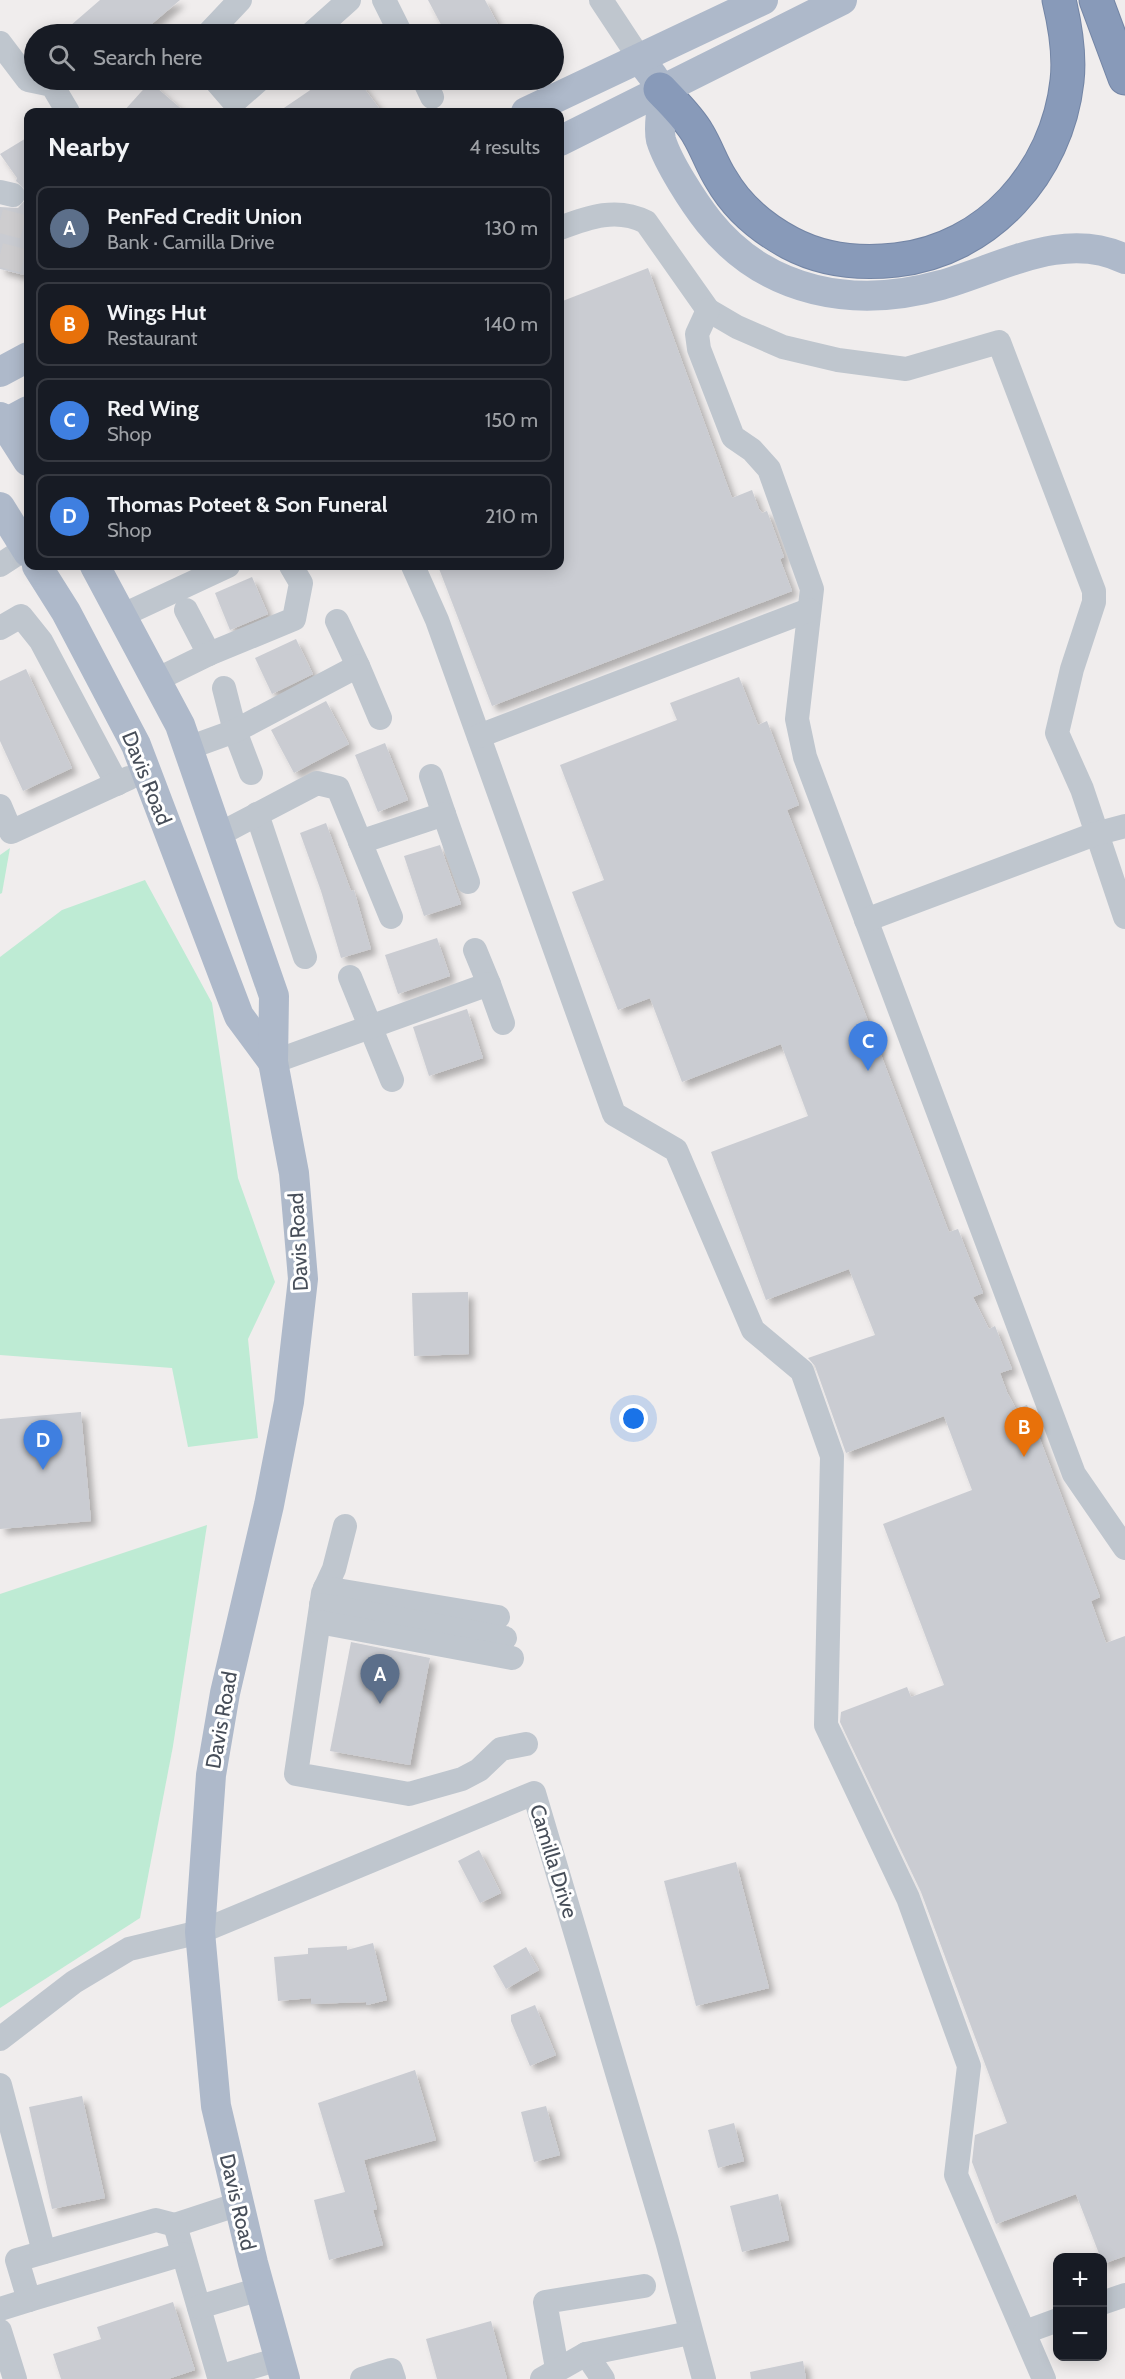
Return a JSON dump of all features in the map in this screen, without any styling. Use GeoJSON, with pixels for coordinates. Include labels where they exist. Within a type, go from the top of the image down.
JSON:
{"type":"FeatureCollection","features":[{"type":"Feature","properties":{"kind":"highway"},"geometry":{"type":"LineString","coordinates":[[660,89],[697,133],[721,180],[736,200],[764,227],[792,244],[825,257],[875,262],[918,257],[956,245],[984,228],[1011,204],[1050,146],[1060,117],[1067,80],[1066,45],[1059,0]]}},
{"type":"Feature","properties":{"kind":"highway"},"geometry":{"type":"LineString","coordinates":[[1096,0],[1125,78]]}},
{"type":"Feature","properties":{"kind":"main road"},"geometry":{"type":"LineString","coordinates":[[535,108],[763,0]]}},
{"type":"Feature","properties":{"kind":"main road"},"geometry":{"type":"LineString","coordinates":[[564,139],[842,0]]}},
{"type":"Feature","properties":{"kind":"main road"},"geometry":{"type":"LineString","coordinates":[[640,59],[660,89],[661,139],[696,204],[729,244],[754,263],[805,289],[868,298],[894,295],[940,285],[1043,251],[1087,249],[1125,259]]}},
{"type":"Feature","properties":{"kind":"main road"},"geometry":{"type":"LineString","coordinates":[[0,372],[24,359]]}},
{"type":"Feature","properties":{"kind":"main road"},"geometry":{"type":"LineString","coordinates":[[8,419],[24,453]]}},
{"type":"Feature","properties":{"kind":"main road","name":"Davis Road"},"geometry":{"type":"LineString","coordinates":[[0,507],[24,544]]}},
{"type":"Feature","properties":{"kind":"main road","name":"Davis Road"},"geometry":{"type":"LineString","coordinates":[[40,570],[72,623],[135,745],[238,1016],[273,1062]]}},
{"type":"Feature","properties":{"kind":"main road","name":"Davis Road"},"geometry":{"type":"LineString","coordinates":[[97,570],[158,679],[180,725],[216,836],[274,996],[273,1062],[294,1173],[303,1280],[289,1402],[269,1505],[225,1694],[213,1763],[200,1932],[216,2106],[260,2289],[282,2369]]}},
{"type":"Feature","properties":{"kind":"street"},"geometry":{"type":"LineString","coordinates":[[217,24],[240,0]]}},
{"type":"Feature","properties":{"kind":"street"},"geometry":{"type":"LineString","coordinates":[[322,24],[349,0]]}},
{"type":"Feature","properties":{"kind":"street"},"geometry":{"type":"LineString","coordinates":[[384,0],[396,24]]}},
{"type":"Feature","properties":{"kind":"street"},"geometry":{"type":"LineString","coordinates":[[601,0],[640,59]]}},
{"type":"Feature","properties":{"kind":"street"},"geometry":{"type":"LineString","coordinates":[[0,43],[24,75]]}},
{"type":"Feature","properties":{"kind":"street"},"geometry":{"type":"LineString","coordinates":[[55,90],[66,108]]}},
{"type":"Feature","properties":{"kind":"street"},"geometry":{"type":"LineString","coordinates":[[224,90],[234,102],[248,90]]}},
{"type":"Feature","properties":{"kind":"street"},"geometry":{"type":"LineString","coordinates":[[564,226],[594,215],[632,215],[646,222],[708,310],[737,327],[783,347],[838,360],[906,369],[999,342],[1094,591],[1094,602],[1072,669],[1057,733],[1082,789],[1095,834],[1125,917]]}},
{"type":"Feature","properties":{"kind":"street"},"geometry":{"type":"LineString","coordinates":[[708,310],[697,334],[699,349],[733,437],[752,450],[769,469],[812,589],[797,719],[805,758],[1074,1474],[1125,1548]]}},
{"type":"Feature","properties":{"kind":"street"},"geometry":{"type":"LineString","coordinates":[[0,565],[24,557]]}},
{"type":"Feature","properties":{"kind":"street"},"geometry":{"type":"LineString","coordinates":[[123,615],[216,570]]}},
{"type":"Feature","properties":{"kind":"street"},"geometry":{"type":"LineString","coordinates":[[158,679],[209,654],[294,619],[301,583],[293,570]]}},
{"type":"Feature","properties":{"kind":"street"},"geometry":{"type":"LineString","coordinates":[[415,570],[437,620],[614,1114],[676,1150],[753,1330],[802,1371],[832,1456],[826,1725],[908,1898],[969,2066],[956,2175],[1044,2379]]}},
{"type":"Feature","properties":{"kind":"street"},"geometry":{"type":"LineString","coordinates":[[186,610],[209,654]]}},
{"type":"Feature","properties":{"kind":"street"},"geometry":{"type":"LineString","coordinates":[[479,736],[809,610]]}},
{"type":"Feature","properties":{"kind":"street"},"geometry":{"type":"LineString","coordinates":[[0,628],[21,616],[41,641],[117,784]]}},
{"type":"Feature","properties":{"kind":"street"},"geometry":{"type":"LineString","coordinates":[[337,621],[380,718]]}},
{"type":"Feature","properties":{"kind":"street"},"geometry":{"type":"LineString","coordinates":[[41,641],[72,623]]}},
{"type":"Feature","properties":{"kind":"street"},"geometry":{"type":"LineString","coordinates":[[188,748],[235,731],[358,666]]}},
{"type":"Feature","properties":{"kind":"street"},"geometry":{"type":"LineString","coordinates":[[224,688],[235,731],[251,773]]}},
{"type":"Feature","properties":{"kind":"street"},"geometry":{"type":"LineString","coordinates":[[0,806],[12,832],[145,770]]}},
{"type":"Feature","properties":{"kind":"street"},"geometry":{"type":"LineString","coordinates":[[430,776],[468,882]]}},
{"type":"Feature","properties":{"kind":"street"},"geometry":{"type":"LineString","coordinates":[[216,836],[317,783],[338,788],[391,917]]}},
{"type":"Feature","properties":{"kind":"street"},"geometry":{"type":"LineString","coordinates":[[257,814],[305,957]]}},
{"type":"Feature","properties":{"kind":"street"},"geometry":{"type":"LineString","coordinates":[[360,842],[444,814]]}},
{"type":"Feature","properties":{"kind":"street"},"geometry":{"type":"LineString","coordinates":[[866,920],[1095,834],[1125,826]]}},
{"type":"Feature","properties":{"kind":"street"},"geometry":{"type":"LineString","coordinates":[[475,950],[503,1023]]}},
{"type":"Feature","properties":{"kind":"street"},"geometry":{"type":"LineString","coordinates":[[350,977],[392,1080]]}},
{"type":"Feature","properties":{"kind":"street"},"geometry":{"type":"LineString","coordinates":[[273,1062],[489,984]]}},
{"type":"Feature","properties":{"kind":"street"},"geometry":{"type":"LineString","coordinates":[[345,1526],[322,1605],[296,1774],[409,1794],[462,1779],[479,1770],[501,1749],[526,1744]]}},
{"type":"Feature","properties":{"kind":"street"},"geometry":{"type":"LineString","coordinates":[[322,1605],[505,1637],[322,1605]]}},
{"type":"Feature","properties":{"kind":"street","name":"Camilla Drive"},"geometry":{"type":"LineString","coordinates":[[200,1932],[534,1793],[667,2241],[690,2333]]}},
{"type":"Feature","properties":{"kind":"street"},"geometry":{"type":"LineString","coordinates":[[0,2039],[74,1982],[129,1949],[200,1932]]}},
{"type":"Feature","properties":{"kind":"street"},"geometry":{"type":"LineString","coordinates":[[0,2085],[44,2252]]}},
{"type":"Feature","properties":{"kind":"street"},"geometry":{"type":"LineString","coordinates":[[29,2300],[17,2260],[156,2220],[175,2225],[239,2204]]}},
{"type":"Feature","properties":{"kind":"street"},"geometry":{"type":"LineString","coordinates":[[175,2225],[218,2378],[282,2369]]}},
{"type":"Feature","properties":{"kind":"street"},"geometry":{"type":"LineString","coordinates":[[0,2309],[183,2254]]}},
{"type":"Feature","properties":{"kind":"street"},"geometry":{"type":"LineString","coordinates":[[644,2286],[545,2302],[550,2374],[586,2354],[690,2333],[704,2379]]}},
{"type":"Feature","properties":{"kind":"street"},"geometry":{"type":"LineString","coordinates":[[199,2307],[260,2289]]}},
{"type":"Feature","properties":{"kind":"street"},"geometry":{"type":"LineString","coordinates":[[1107,2301],[1125,2295]]}},
{"type":"Feature","properties":{"kind":"street"},"geometry":{"type":"LineString","coordinates":[[1025,2332],[1053,2322]]}},
{"type":"Feature","properties":{"kind":"street"},"geometry":{"type":"LineString","coordinates":[[0,2331],[15,2379]]}},
{"type":"Feature","properties":{"kind":"street"},"geometry":{"type":"LineString","coordinates":[[586,2354],[603,2379]]}},
{"type":"Feature","properties":{"kind":"street"},"geometry":{"type":"LineString","coordinates":[[363,2379],[391,2370],[394,2379]]}},
{"type":"Feature","properties":{"kind":"green space"},"geometry":{"type":"Polygon","coordinates":[[[10,848],[2,893],[0,894],[0,855],[10,848]]]}},
{"type":"Feature","properties":{"kind":"green space"},"geometry":{"type":"Polygon","coordinates":[[[145,880],[212,1003],[238,1178],[275,1282],[248,1339],[258,1438],[188,1447],[172,1368],[0,1355],[0,957],[62,910],[145,880]]]}},
{"type":"Feature","properties":{"kind":"green space"},"geometry":{"type":"Polygon","coordinates":[[[207,1525],[173,1746],[140,1918],[0,2008],[0,1594],[207,1525]]]}},
{"type":"Feature","properties":{"kind":"building"},"geometry":{"type":"Polygon","coordinates":[[[100,0],[180,0],[152,24],[72,24],[100,0]]]}},
{"type":"Feature","properties":{"kind":"building"},"geometry":{"type":"Polygon","coordinates":[[[428,0],[485,0],[498,24],[441,24],[428,0]]]}},
{"type":"Feature","properties":{"kind":"building"},"geometry":{"type":"Polygon","coordinates":[[[143,90],[159,90],[180,108],[127,108],[143,90]]]}},
{"type":"Feature","properties":{"kind":"building"},"geometry":{"type":"Polygon","coordinates":[[[310,90],[366,90],[379,108],[284,108],[310,90]]]}},
{"type":"Feature","properties":{"kind":"building"},"geometry":{"type":"Polygon","coordinates":[[[24,139],[24,188],[16,181],[17,178],[0,154],[24,139]]]}},
{"type":"Feature","properties":{"kind":"building"},"geometry":{"type":"Polygon","coordinates":[[[24,201],[24,275],[0,269],[0,207],[18,208],[24,201]]]}},
{"type":"Feature","properties":{"kind":"building"},"geometry":{"type":"Polygon","coordinates":[[[648,268],[732,498],[752,490],[759,509],[762,513],[767,511],[784,557],[780,559],[792,591],[492,706],[440,570],[564,570],[564,300],[648,268]]]}},
{"type":"Feature","properties":{"kind":"building"},"geometry":{"type":"Polygon","coordinates":[[[252,577],[268,614],[230,630],[215,593],[252,577]]]}},
{"type":"Feature","properties":{"kind":"building"},"geometry":{"type":"Polygon","coordinates":[[[296,639],[313,674],[272,694],[255,658],[296,639]]]}},
{"type":"Feature","properties":{"kind":"building"},"geometry":{"type":"Polygon","coordinates":[[[26,669],[72,768],[23,791],[0,741],[0,681],[26,669]]]}},
{"type":"Feature","properties":{"kind":"building"},"geometry":{"type":"Polygon","coordinates":[[[739,677],[758,725],[767,721],[799,805],[787,810],[949,1232],[958,1229],[983,1293],[973,1297],[989,1329],[995,1326],[1012,1369],[1000,1373],[1007,1392],[1016,1409],[1027,1405],[1100,1597],[1091,1601],[1106,1643],[1125,1636],[1125,2256],[1107,2263],[1107,2253],[1099,2253],[1076,2194],[996,2224],[972,2162],[975,2135],[1007,2123],[921,1892],[840,1722],[841,1712],[907,1687],[911,1697],[944,1685],[883,1524],[972,1490],[944,1416],[846,1453],[815,1366],[808,1358],[875,1335],[849,1269],[766,1300],[711,1152],[808,1116],[781,1044],[682,1082],[650,998],[618,1010],[572,892],[604,880],[560,765],[677,720],[670,703],[739,677]]]}},
{"type":"Feature","properties":{"kind":"building"},"geometry":{"type":"Polygon","coordinates":[[[326,701],[349,744],[294,773],[271,730],[326,701]]]}},
{"type":"Feature","properties":{"kind":"building"},"geometry":{"type":"Polygon","coordinates":[[[385,743],[408,800],[378,812],[355,755],[385,743]]]}},
{"type":"Feature","properties":{"kind":"building"},"geometry":{"type":"Polygon","coordinates":[[[326,823],[351,891],[354,890],[371,949],[341,958],[321,891],[300,833],[326,823]]]}},
{"type":"Feature","properties":{"kind":"building"},"geometry":{"type":"Polygon","coordinates":[[[440,845],[461,904],[424,916],[404,856],[440,845]]]}},
{"type":"Feature","properties":{"kind":"building"},"geometry":{"type":"Polygon","coordinates":[[[437,938],[450,976],[398,994],[385,955],[437,938]]]}},
{"type":"Feature","properties":{"kind":"building"},"geometry":{"type":"Polygon","coordinates":[[[467,1009],[483,1058],[429,1076],[413,1027],[467,1009]]]}},
{"type":"Feature","properties":{"kind":"building"},"geometry":{"type":"Polygon","coordinates":[[[468,1292],[469,1354],[414,1356],[412,1293],[468,1292]]]}},
{"type":"Feature","properties":{"kind":"building"},"geometry":{"type":"Polygon","coordinates":[[[81,1412],[91,1521],[0,1529],[0,1419],[81,1412]]]}},
{"type":"Feature","properties":{"kind":"building"},"geometry":{"type":"Polygon","coordinates":[[[351,1642],[430,1658],[410,1765],[330,1751],[351,1642]]]}},
{"type":"Feature","properties":{"kind":"building"},"geometry":{"type":"Polygon","coordinates":[[[479,1850],[501,1893],[480,1903],[458,1861],[479,1850]]]}},
{"type":"Feature","properties":{"kind":"building"},"geometry":{"type":"Polygon","coordinates":[[[736,1862],[769,1988],[696,2006],[664,1881],[736,1862]]]}},
{"type":"Feature","properties":{"kind":"building"},"geometry":{"type":"Polygon","coordinates":[[[373,1943],[387,2000],[367,2005],[366,2002],[311,2004],[311,1998],[278,2001],[274,1957],[308,1954],[308,1948],[347,1946],[347,1950],[373,1943]]]}},
{"type":"Feature","properties":{"kind":"building"},"geometry":{"type":"Polygon","coordinates":[[[526,1947],[539,1970],[506,1989],[493,1966],[526,1947]]]}},
{"type":"Feature","properties":{"kind":"building"},"geometry":{"type":"Polygon","coordinates":[[[535,2005],[556,2055],[530,2066],[511,2021],[511,2015],[535,2005]]]}},
{"type":"Feature","properties":{"kind":"building"},"geometry":{"type":"Polygon","coordinates":[[[415,2070],[436,2140],[364,2160],[377,2209],[373,2210],[383,2245],[329,2260],[314,2200],[345,2192],[318,2103],[415,2070]]]}},
{"type":"Feature","properties":{"kind":"building"},"geometry":{"type":"Polygon","coordinates":[[[82,2096],[105,2198],[52,2209],[29,2107],[82,2096]]]}},
{"type":"Feature","properties":{"kind":"building"},"geometry":{"type":"Polygon","coordinates":[[[546,2106],[560,2155],[534,2162],[521,2112],[546,2106]]]}},
{"type":"Feature","properties":{"kind":"building"},"geometry":{"type":"Polygon","coordinates":[[[734,2123],[744,2161],[718,2168],[708,2130],[734,2123]]]}},
{"type":"Feature","properties":{"kind":"building"},"geometry":{"type":"Polygon","coordinates":[[[778,2194],[789,2240],[742,2252],[730,2206],[778,2194]]]}},
{"type":"Feature","properties":{"kind":"building"},"geometry":{"type":"Polygon","coordinates":[[[173,2302],[195,2370],[168,2379],[61,2379],[53,2354],[101,2339],[97,2327],[173,2302]]]}},
{"type":"Feature","properties":{"kind":"building"},"geometry":{"type":"Polygon","coordinates":[[[491,2321],[507,2379],[437,2379],[426,2339],[491,2321]]]}},
{"type":"Feature","properties":{"kind":"building"},"geometry":{"type":"Polygon","coordinates":[[[803,2361],[806,2379],[751,2379],[750,2372],[803,2361]]]}},
{"type":"Feature","properties":{"kind":"tunnel"},"geometry":{"type":"LineString","coordinates":[[0,221],[24,227]]}},
{"type":"Feature","properties":{"kind":"tunnel"},"geometry":{"type":"LineString","coordinates":[[0,255],[24,261]]}},
{"type":"Feature","properties":{"kind":"place","name":"Red Wing"},"geometry":{"type":"Point","coordinates":[868,1071]}},
{"type":"Feature","properties":{"kind":"place","name":"Wings Hut"},"geometry":{"type":"Point","coordinates":[1024,1457]}},
{"type":"Feature","properties":{"kind":"place","name":"Thomas Poteet & Son Funeral"},"geometry":{"type":"Point","coordinates":[43,1470]}},
{"type":"Feature","properties":{"kind":"place","name":"PenFed Credit Union"},"geometry":{"type":"Point","coordinates":[380,1704]}}]}
